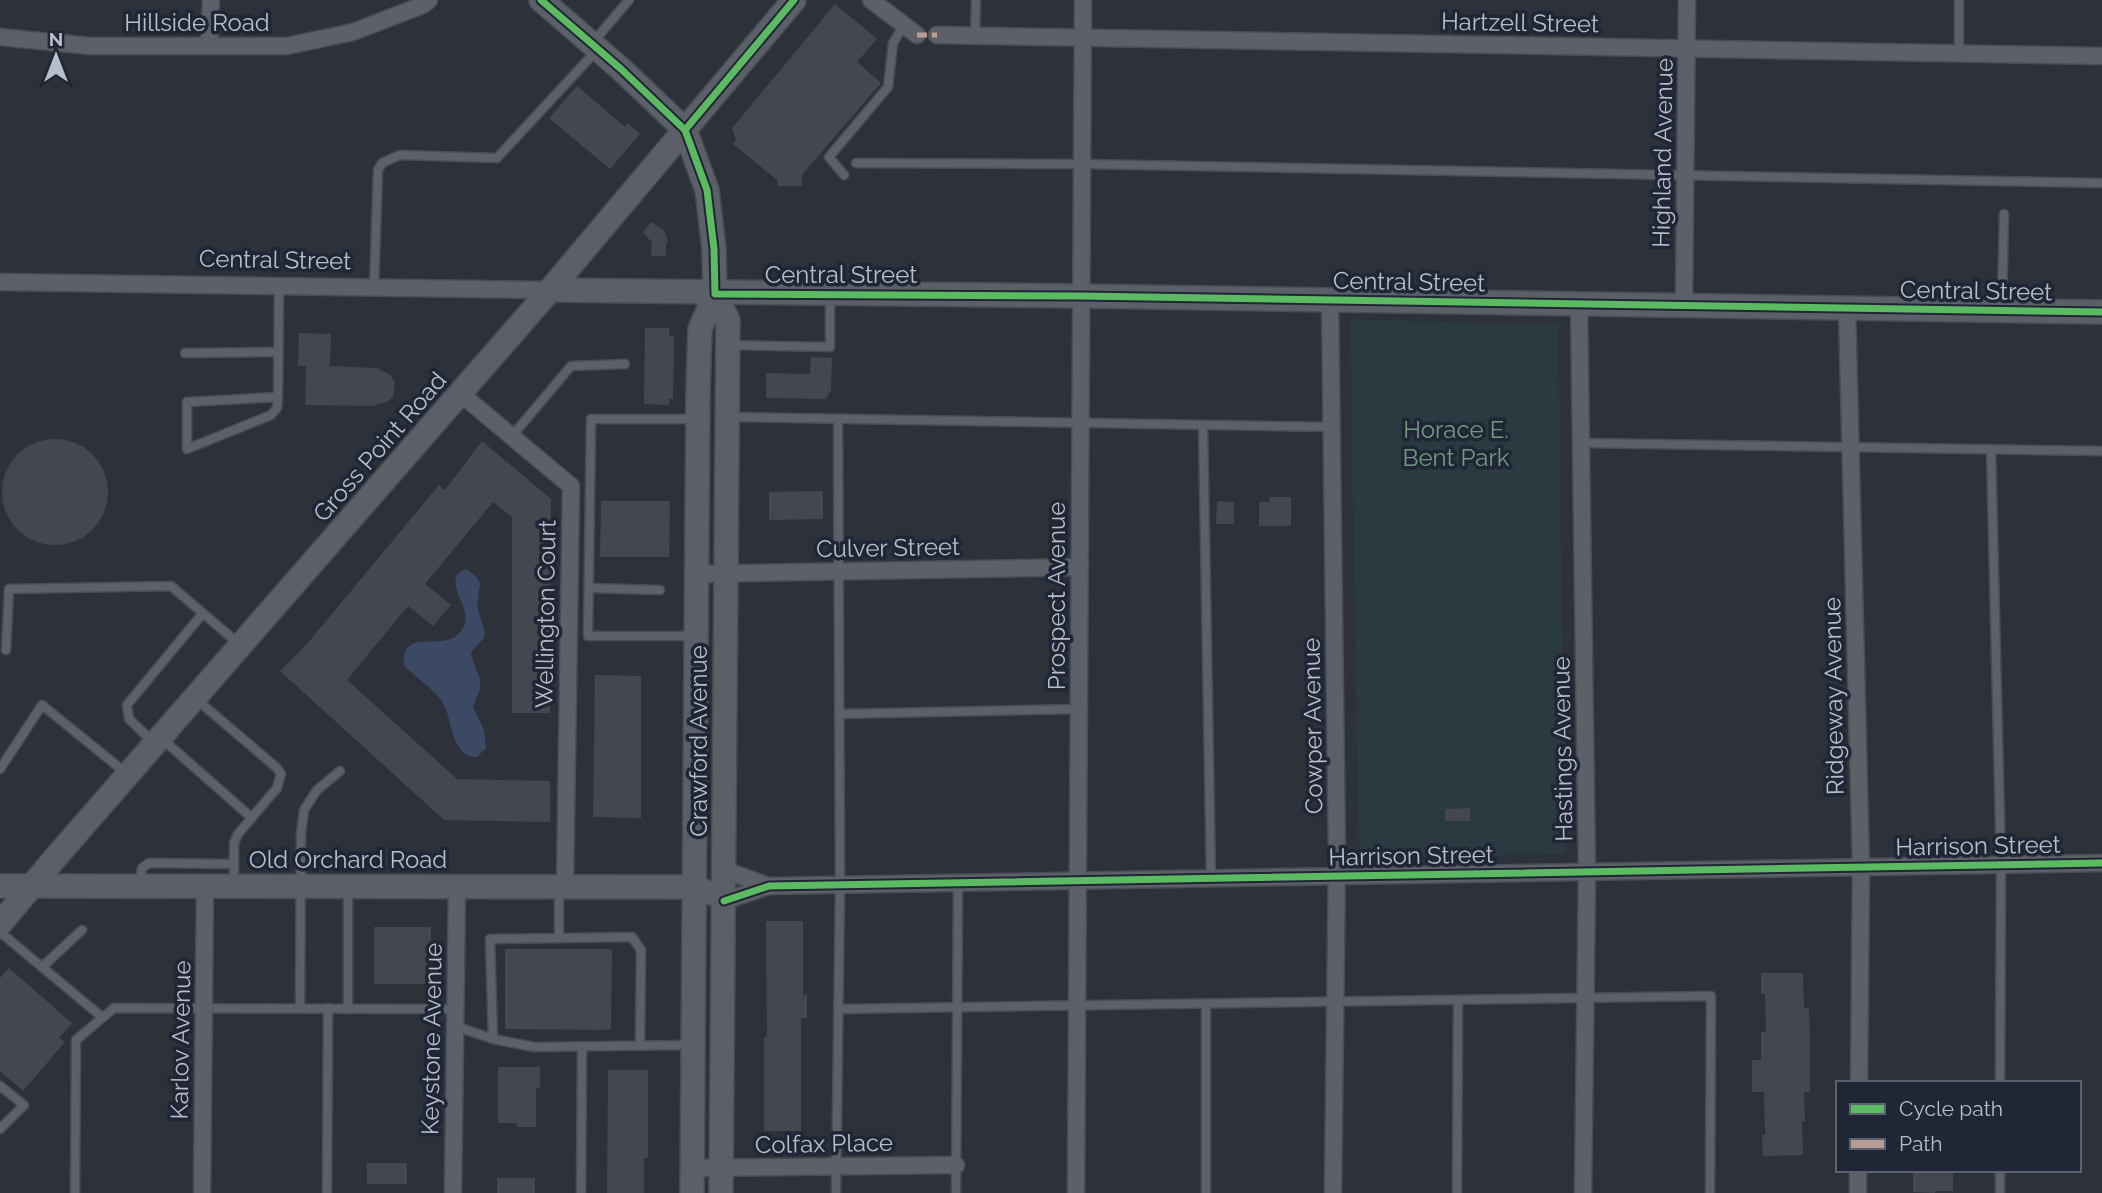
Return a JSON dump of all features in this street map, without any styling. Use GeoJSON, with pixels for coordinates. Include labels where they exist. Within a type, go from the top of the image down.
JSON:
{"type":"FeatureCollection","features":[{"type":"Feature","properties":{"kind":"main road","name":"Crawford Avenue"},"geometry":{"type":"LineString","coordinates":[[541,0],[685,130],[707,190],[714,249],[715,293],[728,320],[721,1193]]}},
{"type":"Feature","properties":{"kind":"main road","name":"Gross Point Road"},"geometry":{"type":"LineString","coordinates":[[0,923],[461,394],[792,0]]}},
{"type":"Feature","properties":{"kind":"main road","name":"Central Street"},"geometry":{"type":"LineString","coordinates":[[550,290],[2102,312]]}},
{"type":"Feature","properties":{"kind":"main road","name":"Crawford Avenue"},"geometry":{"type":"LineString","coordinates":[[692,1193],[695,636],[700,328],[715,293]]}},
{"type":"Feature","properties":{"kind":"main road"},"geometry":{"type":"LineString","coordinates":[[695,887],[724,870]]}},
{"type":"Feature","properties":{"kind":"main road","name":"Old Orchard Road"},"geometry":{"type":"LineString","coordinates":[[0,886],[695,887],[724,901]]}},
{"type":"Feature","properties":{"kind":"street"},"geometry":{"type":"LineString","coordinates":[[209,45],[211,0]]}},
{"type":"Feature","properties":{"kind":"street","name":"Hillside Road"},"geometry":{"type":"LineString","coordinates":[[0,37],[90,46],[287,46],[353,32],[423,5],[429,0]]}},
{"type":"Feature","properties":{"kind":"street"},"geometry":{"type":"LineString","coordinates":[[871,0],[911,30]]}},
{"type":"Feature","properties":{"kind":"street","name":"Prospect Avenue"},"geometry":{"type":"LineString","coordinates":[[1076,1193],[1083,0]]}},
{"type":"Feature","properties":{"kind":"street","name":"Highland Avenue"},"geometry":{"type":"LineString","coordinates":[[1684,306],[1687,0]]}},
{"type":"Feature","properties":{"kind":"street","name":"Hartzell Street"},"geometry":{"type":"LineString","coordinates":[[937,35],[2102,57]]}},
{"type":"Feature","properties":{"kind":"street","name":"Central Street"},"geometry":{"type":"LineString","coordinates":[[0,282],[550,290]]}},
{"type":"Feature","properties":{"kind":"street","name":"Cowper Avenue"},"geometry":{"type":"LineString","coordinates":[[1330,300],[1337,877],[1334,1193]]}},
{"type":"Feature","properties":{"kind":"street","name":"Hastings Avenue"},"geometry":{"type":"LineString","coordinates":[[1579,304],[1587,873],[1583,1193]]}},
{"type":"Feature","properties":{"kind":"street","name":"Ridgeway Avenue"},"geometry":{"type":"LineString","coordinates":[[1847,308],[1861,867],[1859,1081]]}},
{"type":"Feature","properties":{"kind":"street","name":"Wellington Court"},"geometry":{"type":"LineString","coordinates":[[461,394],[571,486],[562,886]]}},
{"type":"Feature","properties":{"kind":"street","name":"Culver Street"},"geometry":{"type":"LineString","coordinates":[[696,574],[1080,567]]}},
{"type":"Feature","properties":{"kind":"street","name":"Harrison Street"},"geometry":{"type":"LineString","coordinates":[[724,901],[769,886],[840,884],[2102,863]]}},
{"type":"Feature","properties":{"kind":"street","name":"Harrison Street"},"geometry":{"type":"LineString","coordinates":[[724,870],[769,886]]}},
{"type":"Feature","properties":{"kind":"street","name":"Keystone Avenue"},"geometry":{"type":"LineString","coordinates":[[453,1193],[457,886]]}},
{"type":"Feature","properties":{"kind":"street","name":"Karlov Avenue"},"geometry":{"type":"LineString","coordinates":[[202,1193],[205,887]]}},
{"type":"Feature","properties":{"kind":"street","name":"Colfax Place"},"geometry":{"type":"LineString","coordinates":[[693,1168],[957,1165]]}},
{"type":"Feature","properties":{"kind":"street"},"geometry":{"type":"LineString","coordinates":[[1858,1172],[1858,1193]]}},
{"type":"Feature","properties":{"kind":"lane"},"geometry":{"type":"LineString","coordinates":[[374,288],[378,170],[382,163],[400,155],[497,158],[595,46],[629,0]]}},
{"type":"Feature","properties":{"kind":"lane"},"geometry":{"type":"LineString","coordinates":[[975,0],[975,36]]}},
{"type":"Feature","properties":{"kind":"lane"},"geometry":{"type":"LineString","coordinates":[[1959,0],[1959,54]]}},
{"type":"Feature","properties":{"kind":"lane"},"geometry":{"type":"LineString","coordinates":[[844,175],[828,157],[888,87],[893,43],[911,30]]}},
{"type":"Feature","properties":{"kind":"lane"},"geometry":{"type":"LineString","coordinates":[[856,163],[1082,164],[2102,183]]}},
{"type":"Feature","properties":{"kind":"lane"},"geometry":{"type":"LineString","coordinates":[[2002,311],[2004,214]]}},
{"type":"Feature","properties":{"kind":"lane"},"geometry":{"type":"LineString","coordinates":[[278,397],[187,402],[187,449],[271,415],[277,408],[278,397],[279,286]]}},
{"type":"Feature","properties":{"kind":"lane"},"geometry":{"type":"LineString","coordinates":[[728,345],[830,347],[830,294]]}},
{"type":"Feature","properties":{"kind":"lane"},"geometry":{"type":"LineString","coordinates":[[185,354],[278,352]]}},
{"type":"Feature","properties":{"kind":"lane"},"geometry":{"type":"LineString","coordinates":[[512,436],[571,366],[625,364]]}},
{"type":"Feature","properties":{"kind":"lane"},"geometry":{"type":"LineString","coordinates":[[728,417],[1332,428]]}},
{"type":"Feature","properties":{"kind":"lane"},"geometry":{"type":"LineString","coordinates":[[695,636],[588,636],[590,419],[698,419]]}},
{"type":"Feature","properties":{"kind":"lane"},"geometry":{"type":"LineString","coordinates":[[836,1193],[840,1009],[838,419]]}},
{"type":"Feature","properties":{"kind":"lane"},"geometry":{"type":"LineString","coordinates":[[1203,425],[1211,879]]}},
{"type":"Feature","properties":{"kind":"lane"},"geometry":{"type":"LineString","coordinates":[[1581,443],[2102,451]]}},
{"type":"Feature","properties":{"kind":"lane"},"geometry":{"type":"LineString","coordinates":[[1991,449],[2001,865],[2000,1081]]}},
{"type":"Feature","properties":{"kind":"lane"},"geometry":{"type":"LineString","coordinates":[[6,650],[9,589],[171,586],[242,646]]}},
{"type":"Feature","properties":{"kind":"lane"},"geometry":{"type":"LineString","coordinates":[[589,588],[660,590]]}},
{"type":"Feature","properties":{"kind":"lane"},"geometry":{"type":"LineString","coordinates":[[203,613],[127,705],[129,719],[252,818]]}},
{"type":"Feature","properties":{"kind":"lane"},"geometry":{"type":"LineString","coordinates":[[196,698],[281,774],[277,788],[238,834],[234,843],[233,887]]}},
{"type":"Feature","properties":{"kind":"lane"},"geometry":{"type":"LineString","coordinates":[[0,769],[43,705],[129,775]]}},
{"type":"Feature","properties":{"kind":"lane"},"geometry":{"type":"LineString","coordinates":[[839,714],[1079,709]]}},
{"type":"Feature","properties":{"kind":"lane"},"geometry":{"type":"LineString","coordinates":[[300,1008],[301,834],[304,810],[317,790],[340,771]]}},
{"type":"Feature","properties":{"kind":"lane"},"geometry":{"type":"LineString","coordinates":[[139,887],[142,868],[149,863],[234,864]]}},
{"type":"Feature","properties":{"kind":"lane"},"geometry":{"type":"LineString","coordinates":[[956,1193],[958,882]]}},
{"type":"Feature","properties":{"kind":"lane"},"geometry":{"type":"LineString","coordinates":[[559,938],[562,886]]}},
{"type":"Feature","properties":{"kind":"lane"},"geometry":{"type":"LineString","coordinates":[[348,887],[348,1009]]}},
{"type":"Feature","properties":{"kind":"lane"},"geometry":{"type":"LineString","coordinates":[[42,967],[82,929]]}},
{"type":"Feature","properties":{"kind":"lane"},"geometry":{"type":"LineString","coordinates":[[0,932],[102,1017]]}},
{"type":"Feature","properties":{"kind":"lane"},"geometry":{"type":"LineString","coordinates":[[493,1039],[490,939],[632,936],[641,950],[640,1045]]}},
{"type":"Feature","properties":{"kind":"lane"},"geometry":{"type":"LineString","coordinates":[[840,1009],[1711,996],[1710,1193]]}},
{"type":"Feature","properties":{"kind":"lane"},"geometry":{"type":"LineString","coordinates":[[1457,1193],[1458,1000]]}},
{"type":"Feature","properties":{"kind":"lane"},"geometry":{"type":"LineString","coordinates":[[1206,1004],[1206,1193]]}},
{"type":"Feature","properties":{"kind":"lane"},"geometry":{"type":"LineString","coordinates":[[75,1193],[76,1040],[114,1008],[455,1009]]}},
{"type":"Feature","properties":{"kind":"lane"},"geometry":{"type":"LineString","coordinates":[[327,1193],[328,1008]]}},
{"type":"Feature","properties":{"kind":"lane"},"geometry":{"type":"LineString","coordinates":[[455,1026],[493,1039],[534,1047],[694,1045]]}},
{"type":"Feature","properties":{"kind":"lane"},"geometry":{"type":"LineString","coordinates":[[581,1193],[582,1046]]}},
{"type":"Feature","properties":{"kind":"lane"},"geometry":{"type":"LineString","coordinates":[[0,1086],[24,1105],[0,1129]]}},
{"type":"Feature","properties":{"kind":"lane"},"geometry":{"type":"LineString","coordinates":[[2000,1172],[2000,1193]]}},
{"type":"Feature","properties":{"kind":"green space","name":"Horace E. Bent Park"},"geometry":{"type":"Polygon","coordinates":[[[1350,320],[1558,324],[1566,854],[1359,857],[1350,320]]]}},
{"type":"Feature","properties":{"kind":"water"},"geometry":{"type":"Polygon","coordinates":[[[466,569],[477,577],[480,584],[477,606],[485,633],[471,656],[480,679],[480,689],[473,707],[484,730],[486,748],[477,757],[471,757],[459,748],[441,700],[404,665],[409,646],[445,640],[461,631],[466,616],[455,581],[457,574],[466,569]]]}},
{"type":"Feature","properties":{"kind":"building"},"geometry":{"type":"Polygon","coordinates":[[[835,4],[877,39],[857,62],[881,83],[802,175],[802,186],[778,186],[777,180],[733,144],[736,140],[732,128],[835,4]]]}},
{"type":"Feature","properties":{"kind":"building"},"geometry":{"type":"Polygon","coordinates":[[[577,86],[625,127],[628,123],[640,134],[610,169],[549,118],[577,86]]]}},
{"type":"Feature","properties":{"kind":"building"},"geometry":{"type":"Polygon","coordinates":[[[651,222],[664,230],[668,241],[666,256],[651,256],[652,242],[643,233],[651,222]]]}},
{"type":"Feature","properties":{"kind":"building"},"geometry":{"type":"Polygon","coordinates":[[[645,328],[669,328],[669,335],[674,336],[673,399],[669,399],[669,405],[644,404],[645,328]]]}},
{"type":"Feature","properties":{"kind":"building"},"geometry":{"type":"Polygon","coordinates":[[[299,333],[331,334],[330,366],[377,368],[391,375],[395,383],[393,396],[389,401],[372,406],[305,405],[306,366],[298,366],[299,333]]]}},
{"type":"Feature","properties":{"kind":"building"},"geometry":{"type":"Polygon","coordinates":[[[811,357],[832,358],[831,390],[826,399],[766,398],[766,373],[810,374],[811,357]]]}},
{"type":"Feature","properties":{"kind":"building"},"geometry":{"type":"Polygon","coordinates":[[[55,439],[75,443],[93,454],[104,472],[108,492],[104,512],[93,530],[75,541],[55,545],[35,541],[17,530],[6,512],[2,492],[6,472],[17,454],[35,443],[55,439]]]}},
{"type":"Feature","properties":{"kind":"building"},"geometry":{"type":"Polygon","coordinates":[[[482,441],[551,499],[550,713],[512,713],[512,517],[493,502],[425,584],[451,605],[433,626],[408,606],[347,680],[457,779],[550,781],[550,822],[444,820],[280,671],[307,644],[439,485],[445,490],[482,441]]]}},
{"type":"Feature","properties":{"kind":"building"},"geometry":{"type":"Polygon","coordinates":[[[823,491],[823,519],[769,520],[769,492],[823,491]]]}},
{"type":"Feature","properties":{"kind":"building"},"geometry":{"type":"Polygon","coordinates":[[[1269,497],[1291,497],[1291,526],[1259,526],[1259,502],[1270,502],[1269,497]]]}},
{"type":"Feature","properties":{"kind":"building"},"geometry":{"type":"Polygon","coordinates":[[[601,501],[670,501],[669,557],[600,557],[601,501]]]}},
{"type":"Feature","properties":{"kind":"building"},"geometry":{"type":"Polygon","coordinates":[[[1217,501],[1234,502],[1234,524],[1216,524],[1217,501]]]}},
{"type":"Feature","properties":{"kind":"building"},"geometry":{"type":"Polygon","coordinates":[[[595,675],[641,676],[641,818],[593,817],[595,675]]]}},
{"type":"Feature","properties":{"kind":"building"},"geometry":{"type":"Polygon","coordinates":[[[1470,808],[1470,821],[1445,821],[1445,809],[1470,808]]]}},
{"type":"Feature","properties":{"kind":"building"},"geometry":{"type":"Polygon","coordinates":[[[766,921],[803,921],[803,995],[807,995],[807,1018],[801,1018],[801,1131],[764,1131],[764,1037],[767,1037],[766,921]]]}},
{"type":"Feature","properties":{"kind":"building"},"geometry":{"type":"Polygon","coordinates":[[[374,927],[431,927],[431,984],[374,984],[374,927]]]}},
{"type":"Feature","properties":{"kind":"building"},"geometry":{"type":"Polygon","coordinates":[[[505,949],[612,949],[611,1030],[505,1029],[505,949]]]}},
{"type":"Feature","properties":{"kind":"building"},"geometry":{"type":"Polygon","coordinates":[[[9,968],[72,1023],[59,1038],[65,1042],[23,1091],[0,1071],[0,978],[9,968]]]}},
{"type":"Feature","properties":{"kind":"building"},"geometry":{"type":"Polygon","coordinates":[[[1761,973],[1803,973],[1804,1008],[1809,1008],[1810,1092],[1804,1092],[1803,1155],[1763,1156],[1764,1092],[1752,1092],[1752,1060],[1761,1060],[1761,1032],[1766,1032],[1765,994],[1761,994],[1761,973]]]}},
{"type":"Feature","properties":{"kind":"building"},"geometry":{"type":"Polygon","coordinates":[[[498,1067],[540,1067],[540,1088],[536,1088],[536,1127],[498,1123],[498,1067]]]}},
{"type":"Feature","properties":{"kind":"building"},"geometry":{"type":"Polygon","coordinates":[[[608,1070],[648,1070],[648,1158],[644,1158],[644,1193],[607,1193],[608,1070]]]}},
{"type":"Feature","properties":{"kind":"building"},"geometry":{"type":"Polygon","coordinates":[[[367,1163],[407,1163],[407,1184],[367,1184],[367,1163]]]}},
{"type":"Feature","properties":{"kind":"building"},"geometry":{"type":"Polygon","coordinates":[[[1913,1172],[1953,1172],[1953,1191],[1913,1192],[1913,1172]]]}},
{"type":"Feature","properties":{"kind":"building"},"geometry":{"type":"Polygon","coordinates":[[[497,1178],[535,1178],[535,1193],[497,1193],[497,1178]]]}},
{"type":"Feature","properties":{"kind":"marked path"},"geometry":{"type":"LineString","coordinates":[[917,35],[937,35]]}},
{"type":"Feature","properties":{"kind":"cycle path"},"geometry":{"type":"LineString","coordinates":[[541,0],[621,69],[685,130],[707,190],[714,249],[715,294],[1081,296],[2102,312]]}},
{"type":"Feature","properties":{"kind":"cycle path"},"geometry":{"type":"LineString","coordinates":[[685,130],[794,0]]}},
{"type":"Feature","properties":{"kind":"cycle path"},"geometry":{"type":"LineString","coordinates":[[724,901],[769,886],[2102,863]]}}]}
